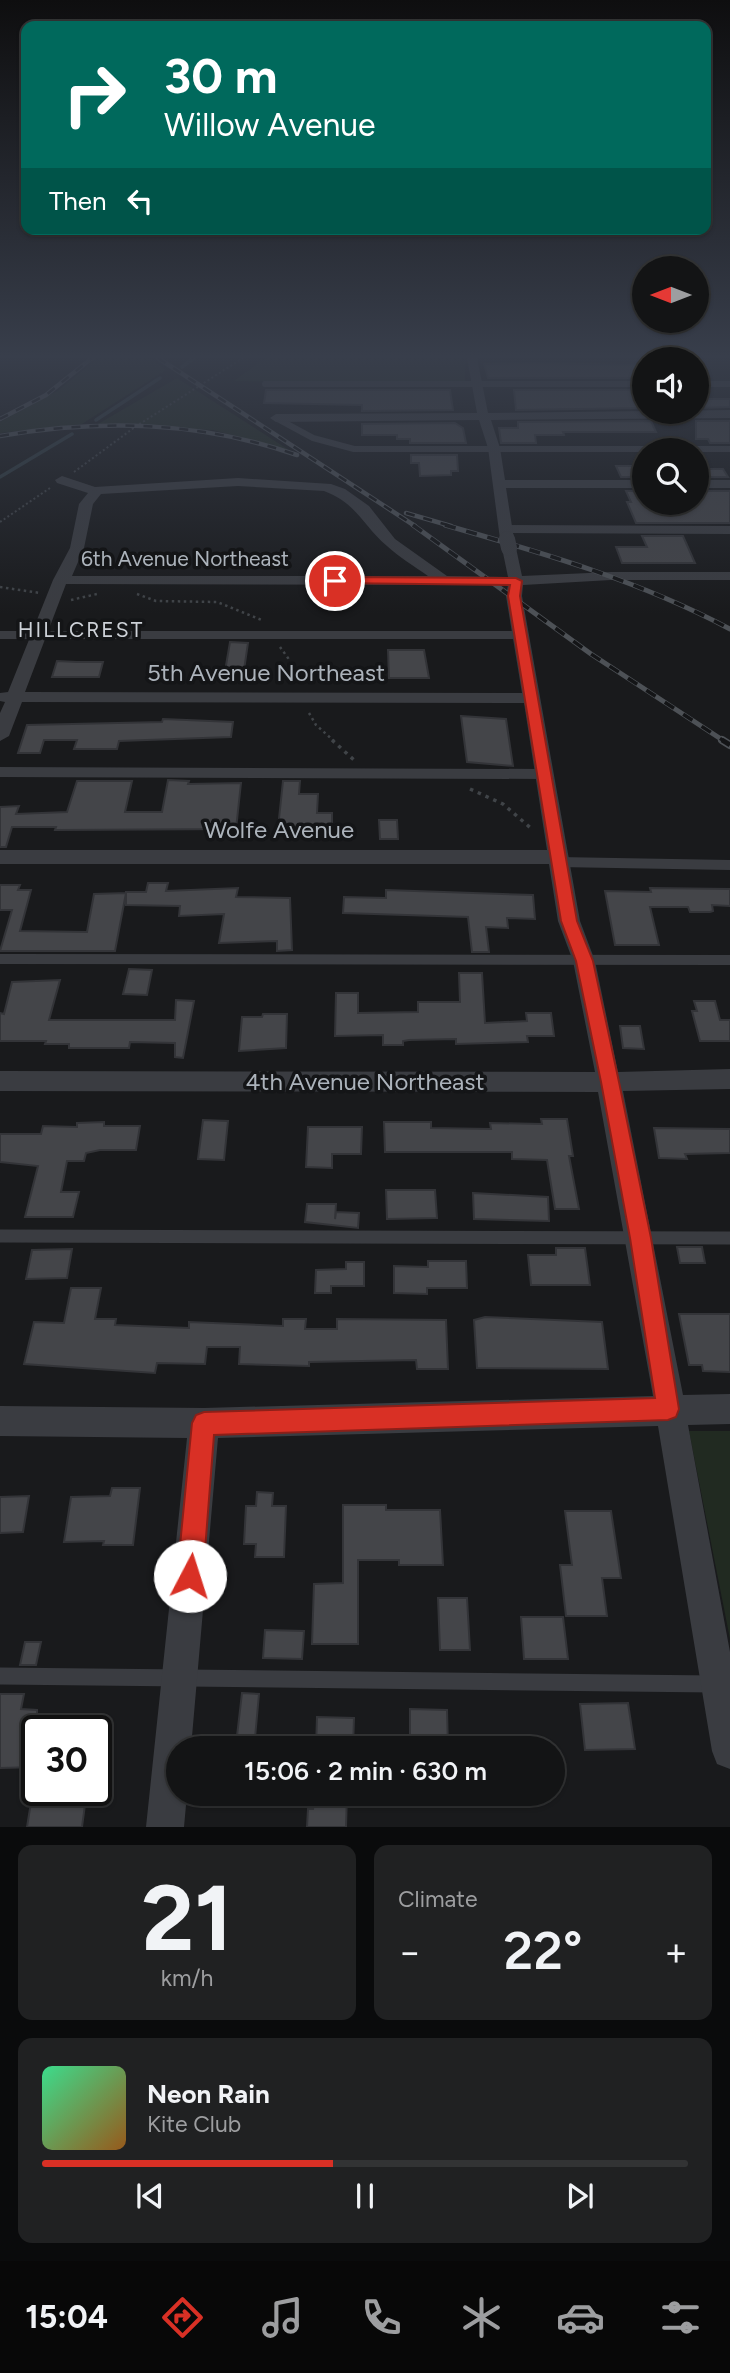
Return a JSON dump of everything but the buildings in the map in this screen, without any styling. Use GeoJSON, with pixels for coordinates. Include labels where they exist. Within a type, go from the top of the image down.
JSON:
{"type":"FeatureCollection","features":[{"type":"Feature","properties":{"kind":"street"},"geometry":{"type":"LineString","coordinates":[[492,443],[516,581],[514,596],[520,635],[557,858],[569,921],[584,961],[610,1082],[730,1751]]}},
{"type":"Feature","properties":{"kind":"street"},"geometry":{"type":"LineString","coordinates":[[62,480],[95,491],[238,482],[326,487],[340,492],[358,504],[390,542],[444,581]]}},
{"type":"Feature","properties":{"kind":"street"},"geometry":{"type":"LineString","coordinates":[[499,484],[632,484]]}},
{"type":"Feature","properties":{"kind":"street"},"geometry":{"type":"LineString","coordinates":[[709,484],[730,484]]}},
{"type":"Feature","properties":{"kind":"street"},"geometry":{"type":"LineString","coordinates":[[0,736],[8,697],[40,635],[77,548],[86,503],[95,491]]}},
{"type":"Feature","properties":{"kind":"street","name":"6th Avenue Northeast"},"geometry":{"type":"LineString","coordinates":[[62,580],[516,581],[730,576]]}},
{"type":"Feature","properties":{"kind":"street","name":"5th Avenue Northeast"},"geometry":{"type":"LineString","coordinates":[[8,697],[531,698]]}},
{"type":"Feature","properties":{"kind":"street","name":"Wolfe Avenue"},"geometry":{"type":"LineString","coordinates":[[0,856],[557,858]]}},
{"type":"Feature","properties":{"kind":"street","name":"4th Avenue Northeast"},"geometry":{"type":"LineString","coordinates":[[0,1081],[610,1082],[730,1079]]}},
{"type":"Feature","properties":{"kind":"street"},"geometry":{"type":"LineString","coordinates":[[0,1421],[204,1423],[730,1409]]}},
{"type":"Feature","properties":{"kind":"street"},"geometry":{"type":"LineString","coordinates":[[165,1827],[204,1423]]}},
{"type":"Feature","properties":{"kind":"lane"},"geometry":{"type":"LineString","coordinates":[[331,443],[343,448],[730,449]]}},
{"type":"Feature","properties":{"kind":"lane"},"geometry":{"type":"LineString","coordinates":[[507,539],[730,530]]}},
{"type":"Feature","properties":{"kind":"lane"},"geometry":{"type":"LineString","coordinates":[[0,635],[520,635]]}},
{"type":"Feature","properties":{"kind":"lane"},"geometry":{"type":"LineString","coordinates":[[0,772],[542,774]]}},
{"type":"Feature","properties":{"kind":"lane"},"geometry":{"type":"LineString","coordinates":[[557,858],[730,865]]}},
{"type":"Feature","properties":{"kind":"lane"},"geometry":{"type":"LineString","coordinates":[[0,959],[730,960]]}},
{"type":"Feature","properties":{"kind":"lane"},"geometry":{"type":"LineString","coordinates":[[0,1236],[730,1238]]}},
{"type":"Feature","properties":{"kind":"lane"},"geometry":{"type":"LineString","coordinates":[[0,1676],[719,1684]]}},
{"type":"Feature","properties":{"kind":"path"},"geometry":{"type":"LineString","coordinates":[[0,522],[112,443]]}},
{"type":"Feature","properties":{"kind":"path"},"geometry":{"type":"LineString","coordinates":[[434,774],[503,804],[524,820],[557,858]]}},
{"type":"Feature","properties":{"kind":"shaded area"},"geometry":{"type":"Polygon","coordinates":[[[263,443],[279,443],[289,450],[263,443]]]}},
{"type":"Feature","properties":{"kind":"shaded area"},"geometry":{"type":"Polygon","coordinates":[[[689,1431],[730,1431],[730,1639],[689,1431]]]}},
{"type":"Feature","properties":{"kind":"waterway"},"geometry":{"type":"LineString","coordinates":[[0,477],[56,443]]}},
{"type":"Feature","properties":{"kind":"railway"},"geometry":{"type":"LineString","coordinates":[[257,443],[297,455]]}},
{"type":"Feature","properties":{"kind":"railway"},"geometry":{"type":"LineString","coordinates":[[288,443],[415,526]]}},
{"type":"Feature","properties":{"kind":"railway"},"geometry":{"type":"LineString","coordinates":[[406,513],[451,526]]}},
{"type":"Feature","properties":{"kind":"railway"},"geometry":{"type":"LineString","coordinates":[[413,525],[591,654],[724,741]]}},
{"type":"Feature","properties":{"kind":"railway"},"geometry":{"type":"LineString","coordinates":[[445,525],[626,582],[730,629]]}},
{"type":"Feature","properties":{"kind":"railway"},"geometry":{"type":"LineString","coordinates":[[722,740],[730,745]]}},
{"type":"Feature","properties":{"kind":"district","name":"HILLCREST"},"geometry":{"type":"Point","coordinates":[81,630]}},
{"type":"Feature","properties":{"kind":"route"},"geometry":{"type":"LineString","coordinates":[[190,1576],[204,1423],[668,1409],[640,1238],[610,1082],[584,961],[569,921],[556,854],[514,596],[516,581],[335,581]]}}]}
